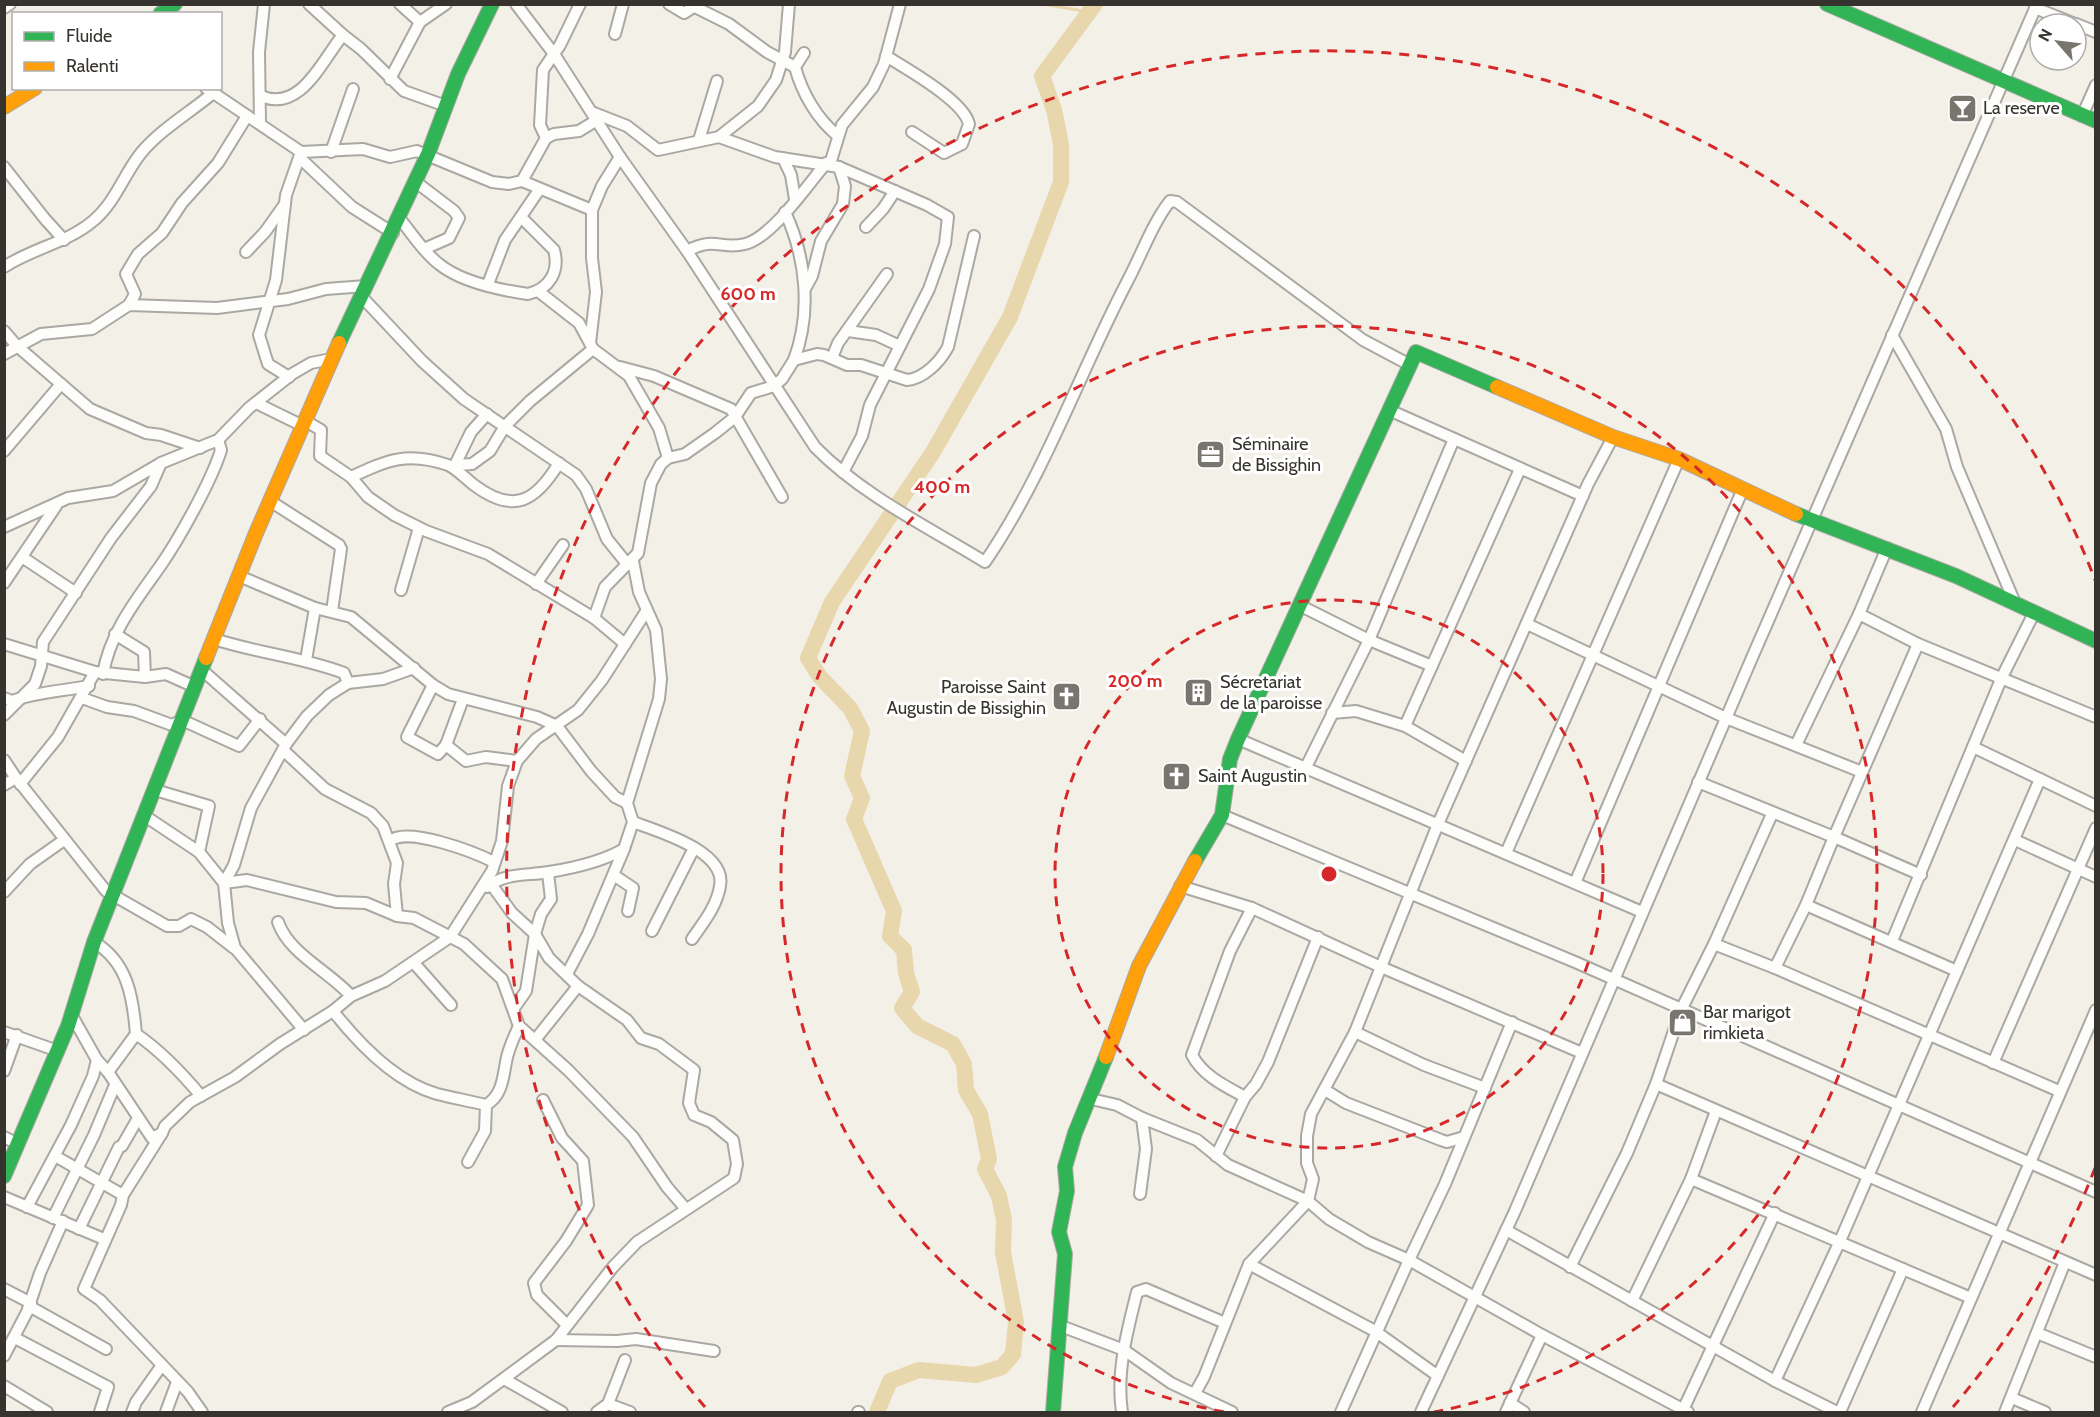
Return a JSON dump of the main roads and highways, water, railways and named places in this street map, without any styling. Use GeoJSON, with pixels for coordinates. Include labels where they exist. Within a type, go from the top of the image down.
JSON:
{"type":"FeatureCollection","features":[{"type":"Feature","properties":{"kind":"waterway"},"geometry":{"type":"LineString","coordinates":[[1042,4],[1090,12]]}},
{"type":"Feature","properties":{"kind":"waterway"},"geometry":{"type":"LineString","coordinates":[[877,1412],[890,1381],[919,1370],[976,1375],[1002,1367],[1013,1354],[1016,1322],[1003,1252],[1004,1220],[999,1196],[985,1169],[989,1159],[980,1114],[966,1090],[964,1064],[953,1044],[917,1026],[902,1008],[912,992],[906,973],[904,950],[890,936],[894,911],[854,819],[862,798],[852,776],[862,731],[850,708],[820,677],[808,658],[832,602],[933,452],[1010,317],[1061,182],[1061,144],[1054,110],[1042,76],[1095,4]]}},
{"type":"Feature","properties":{"kind":"place","name":"La reserve"},"geometry":{"type":"Point","coordinates":[1962,108]}},
{"type":"Feature","properties":{"kind":"place","name":"Séminaire de Bissighin"},"geometry":{"type":"Point","coordinates":[1211,454]}},
{"type":"Feature","properties":{"kind":"place","name":"Sécretariat de la paroisse"},"geometry":{"type":"Point","coordinates":[1199,692]}},
{"type":"Feature","properties":{"kind":"place","name":"Paroisse Saint Augustin de Bissighin"},"geometry":{"type":"Point","coordinates":[1067,697]}},
{"type":"Feature","properties":{"kind":"place","name":"Saint Augustin"},"geometry":{"type":"Point","coordinates":[1177,776]}},
{"type":"Feature","properties":{"kind":"place","name":"Bar marigot rimkieta"},"geometry":{"type":"Point","coordinates":[1682,1022]}}]}
